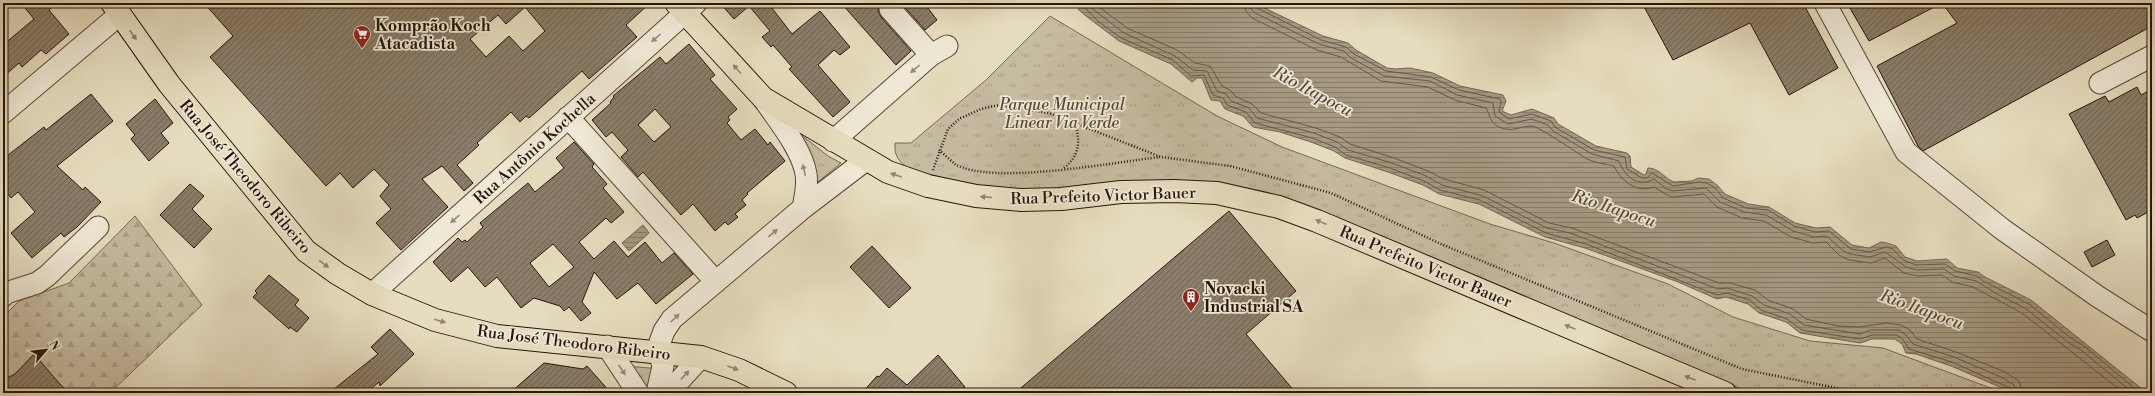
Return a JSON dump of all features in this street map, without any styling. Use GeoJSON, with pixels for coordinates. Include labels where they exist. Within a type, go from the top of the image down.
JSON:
{"type":"FeatureCollection","features":[{"type":"Feature","properties":{"kind":"main road","name":"Rua Prefeito Victor Bauer"},"geometry":{"type":"LineString","coordinates":[[686,6],[763,98],[833,141],[888,172],[928,186],[976,196],[1021,200],[1061,199],[1122,192],[1174,190],[1217,193],[1258,201],[1332,226],[1725,393]]}},
{"type":"Feature","properties":{"kind":"main road","name":"Rua José Theodoro Ribeiro"},"geometry":{"type":"LineString","coordinates":[[115,9],[169,84],[306,250],[338,274],[372,294],[436,320],[497,336],[607,346],[701,357],[739,370],[786,393]]}},
{"type":"Feature","properties":{"kind":"street"},"geometry":{"type":"LineString","coordinates":[[1825,3],[1906,152],[2002,229],[2097,296],[2152,331]]}},
{"type":"Feature","properties":{"kind":"street","name":"Rua Antônio Kochella"},"geometry":{"type":"LineString","coordinates":[[372,294],[568,117],[686,6]]}},
{"type":"Feature","properties":{"kind":"street"},"geometry":{"type":"LineString","coordinates":[[3,113],[115,9]]}},
{"type":"Feature","properties":{"kind":"street"},"geometry":{"type":"LineString","coordinates":[[833,141],[939,50],[890,9]]}},
{"type":"Feature","properties":{"kind":"street"},"geometry":{"type":"LineString","coordinates":[[2100,84],[2152,56]]}},
{"type":"Feature","properties":{"kind":"street"},"geometry":{"type":"LineString","coordinates":[[763,98],[802,159],[806,174],[806,188],[803,208]]}},
{"type":"Feature","properties":{"kind":"street"},"geometry":{"type":"LineString","coordinates":[[568,117],[716,282]]}},
{"type":"Feature","properties":{"kind":"street"},"geometry":{"type":"LineString","coordinates":[[657,393],[663,366],[659,352],[664,331],[672,319],[803,208],[866,160]]}},
{"type":"Feature","properties":{"kind":"street"},"geometry":{"type":"LineString","coordinates":[[4,288],[37,283],[47,276],[98,227]]}},
{"type":"Feature","properties":{"kind":"street"},"geometry":{"type":"LineString","coordinates":[[607,346],[638,393]]}},
{"type":"Feature","properties":{"kind":"street"},"geometry":{"type":"LineString","coordinates":[[668,393],[701,357]]}},
{"type":"Feature","properties":{"kind":"path"},"geometry":{"type":"LineString","coordinates":[[1063,168],[1072,161],[1078,149],[1079,136],[1075,123]]}},
{"type":"Feature","properties":{"kind":"path"},"geometry":{"type":"LineString","coordinates":[[939,150],[955,164],[967,169],[995,173],[1035,172],[1160,157]]}},
{"type":"Feature","properties":{"kind":"green space","name":"Parque Municipal Linear Via Verde"},"geometry":{"type":"Polygon","coordinates":[[[1050,16],[1217,116],[1282,147],[1490,224],[1554,243],[1668,284],[1733,317],[1810,341],[1883,348],[2004,393],[1751,393],[1288,199],[1023,191],[979,187],[909,169],[902,164],[895,152],[895,143],[911,143],[986,80],[1050,16]]]}},
{"type":"Feature","properties":{"kind":"green space"},"geometry":{"type":"Polygon","coordinates":[[[800,134],[828,156],[841,163],[818,182],[800,134]]]}},
{"type":"Feature","properties":{"kind":"green space"},"geometry":{"type":"Polygon","coordinates":[[[135,216],[202,305],[110,393],[3,393],[3,317],[19,301],[69,283],[135,216]]]}},
{"type":"Feature","properties":{"kind":"green space"},"geometry":{"type":"Polygon","coordinates":[[[626,366],[661,369],[650,386],[646,386],[626,366]]]}},
{"type":"Feature","properties":{"kind":"water","name":"Rio Itapocu"},"geometry":{"type":"Polygon","coordinates":[[[1076,3],[1254,3],[1323,36],[1348,43],[1356,50],[1387,68],[1410,68],[1433,73],[1460,86],[1503,95],[1506,101],[1502,111],[1511,115],[1532,109],[1554,118],[1558,124],[1596,146],[1627,153],[1630,156],[1631,167],[1644,175],[1646,174],[1648,168],[1652,168],[1674,182],[1692,181],[1698,178],[1709,179],[1725,194],[1748,204],[1769,207],[1795,223],[1816,228],[1830,227],[1852,245],[1869,248],[1881,242],[1887,243],[1896,246],[1905,257],[1917,261],[1947,259],[1957,268],[1978,272],[2031,300],[2147,393],[2014,393],[1951,366],[1916,354],[1906,353],[1902,344],[1895,339],[1872,339],[1860,343],[1800,333],[1786,322],[1759,313],[1748,304],[1726,297],[1717,299],[1678,282],[1585,248],[1545,237],[1479,204],[1439,194],[1423,185],[1345,158],[1334,151],[1311,142],[1280,132],[1253,127],[1243,116],[1225,109],[1220,101],[1211,100],[1202,78],[1197,78],[1192,82],[1171,64],[1119,41],[1079,10],[1076,3]]]}},
{"type":"Feature","properties":{"kind":"water"},"geometry":{"type":"Polygon","coordinates":[[[643,225],[649,233],[629,251],[622,243],[643,225]]]}},
{"type":"Feature","properties":{"kind":"building"},"geometry":{"type":"Polygon","coordinates":[[[21,3],[57,3],[49,10],[69,34],[46,54],[41,50],[22,67],[19,63],[3,77],[3,45],[34,19],[21,3]]]}},
{"type":"Feature","properties":{"kind":"building"},"geometry":{"type":"Polygon","coordinates":[[[204,3],[650,3],[626,25],[637,37],[589,79],[582,71],[529,118],[526,116],[520,122],[511,112],[477,143],[479,145],[457,165],[473,183],[464,191],[442,166],[422,179],[448,207],[401,250],[376,223],[391,209],[380,196],[389,185],[374,169],[353,188],[340,173],[326,186],[210,57],[233,36],[204,3]],[[525,7],[506,24],[498,15],[470,39],[486,57],[509,36],[523,51],[545,31],[525,7]]]}},
{"type":"Feature","properties":{"kind":"building"},"geometry":{"type":"Polygon","coordinates":[[[720,3],[768,3],[792,34],[820,11],[850,47],[840,55],[834,50],[818,65],[850,102],[833,117],[789,69],[792,67],[773,45],[771,47],[762,37],[770,31],[749,6],[734,19],[720,3]]]}},
{"type":"Feature","properties":{"kind":"building"},"geometry":{"type":"Polygon","coordinates":[[[841,3],[880,3],[878,11],[881,17],[911,51],[896,65],[841,3]]]}},
{"type":"Feature","properties":{"kind":"building"},"geometry":{"type":"Polygon","coordinates":[[[901,3],[924,3],[937,20],[925,30],[901,3]]]}},
{"type":"Feature","properties":{"kind":"building"},"geometry":{"type":"Polygon","coordinates":[[[1642,3],[1803,3],[1838,68],[1789,95],[1750,23],[1673,60],[1642,3]]]}},
{"type":"Feature","properties":{"kind":"building"},"geometry":{"type":"Polygon","coordinates":[[[1847,3],[1942,3],[1869,41],[1847,3]]]}},
{"type":"Feature","properties":{"kind":"building"},"geometry":{"type":"Polygon","coordinates":[[[1942,3],[2152,3],[2152,26],[1923,151],[1918,146],[1877,66],[1957,23],[1942,3]]]}},
{"type":"Feature","properties":{"kind":"building"},"geometry":{"type":"Polygon","coordinates":[[[689,44],[715,75],[710,79],[737,109],[728,117],[730,120],[727,123],[741,140],[755,129],[768,145],[770,142],[785,161],[747,193],[748,194],[742,200],[746,205],[735,214],[738,217],[728,225],[725,222],[715,231],[693,204],[681,215],[643,172],[638,177],[621,157],[628,150],[612,132],[606,137],[592,120],[611,103],[610,102],[614,97],[613,96],[660,57],[666,64],[689,44]],[[655,109],[638,125],[654,142],[671,127],[655,109]]]}},
{"type":"Feature","properties":{"kind":"building"},"geometry":{"type":"Polygon","coordinates":[[[2137,87],[2141,95],[2152,89],[2152,210],[2137,218],[2135,215],[2126,220],[2069,114],[2105,96],[2109,102],[2137,87]]]}},
{"type":"Feature","properties":{"kind":"building"},"geometry":{"type":"Polygon","coordinates":[[[91,94],[113,121],[57,166],[83,190],[85,187],[101,202],[77,227],[64,237],[61,233],[32,258],[11,233],[35,212],[18,192],[11,198],[3,188],[3,159],[44,127],[46,130],[91,94]]]}},
{"type":"Feature","properties":{"kind":"building"},"geometry":{"type":"Polygon","coordinates":[[[155,99],[173,123],[161,133],[169,143],[149,161],[131,139],[135,135],[126,124],[155,99]]]}},
{"type":"Feature","properties":{"kind":"building"},"geometry":{"type":"Polygon","coordinates":[[[574,142],[594,164],[592,167],[607,184],[603,188],[624,212],[611,223],[606,218],[579,242],[594,259],[614,241],[628,257],[645,242],[662,263],[674,253],[693,274],[656,304],[638,283],[617,299],[594,272],[582,302],[591,313],[581,321],[569,307],[564,311],[560,306],[534,298],[521,308],[497,277],[485,287],[468,267],[451,282],[433,262],[458,238],[462,242],[465,240],[467,242],[483,227],[480,223],[528,183],[535,192],[564,168],[556,158],[574,142]],[[553,244],[530,263],[549,287],[574,267],[553,244]]]}},
{"type":"Feature","properties":{"kind":"building"},"geometry":{"type":"Polygon","coordinates":[[[190,184],[204,196],[192,209],[212,229],[194,248],[160,215],[190,184]]]}},
{"type":"Feature","properties":{"kind":"building","name":"Novacki Industrial SA"},"geometry":{"type":"Polygon","coordinates":[[[1229,211],[1296,291],[1246,334],[1296,393],[1015,393],[1229,211]]]}},
{"type":"Feature","properties":{"kind":"building"},"geometry":{"type":"Polygon","coordinates":[[[2107,240],[2115,255],[2092,267],[2084,252],[2107,240]]]}},
{"type":"Feature","properties":{"kind":"building"},"geometry":{"type":"Polygon","coordinates":[[[872,246],[911,288],[889,308],[850,267],[872,246]]]}},
{"type":"Feature","properties":{"kind":"building"},"geometry":{"type":"Polygon","coordinates":[[[269,275],[299,300],[295,305],[309,318],[297,332],[290,327],[289,329],[253,297],[257,293],[255,291],[269,275]]]}},
{"type":"Feature","properties":{"kind":"building"},"geometry":{"type":"Polygon","coordinates":[[[390,329],[414,354],[380,386],[379,382],[366,393],[329,393],[378,354],[371,347],[390,329]]]}},
{"type":"Feature","properties":{"kind":"building"},"geometry":{"type":"Polygon","coordinates":[[[34,354],[69,393],[3,393],[3,380],[15,374],[34,354]]]}},
{"type":"Feature","properties":{"kind":"building"},"geometry":{"type":"Polygon","coordinates":[[[938,355],[965,387],[957,393],[862,393],[877,376],[879,377],[887,368],[907,385],[938,355]]]}},
{"type":"Feature","properties":{"kind":"building"},"geometry":{"type":"Polygon","coordinates":[[[544,363],[583,369],[587,366],[611,393],[510,393],[544,363]]]}},
{"type":"Feature","properties":{"kind":"place","name":"Komprão Koch Atacadista"},"geometry":{"type":"Point","coordinates":[362,49]}},
{"type":"Feature","properties":{"kind":"place","name":"Novacki Industrial SA"},"geometry":{"type":"Point","coordinates":[1191,312]}}]}
